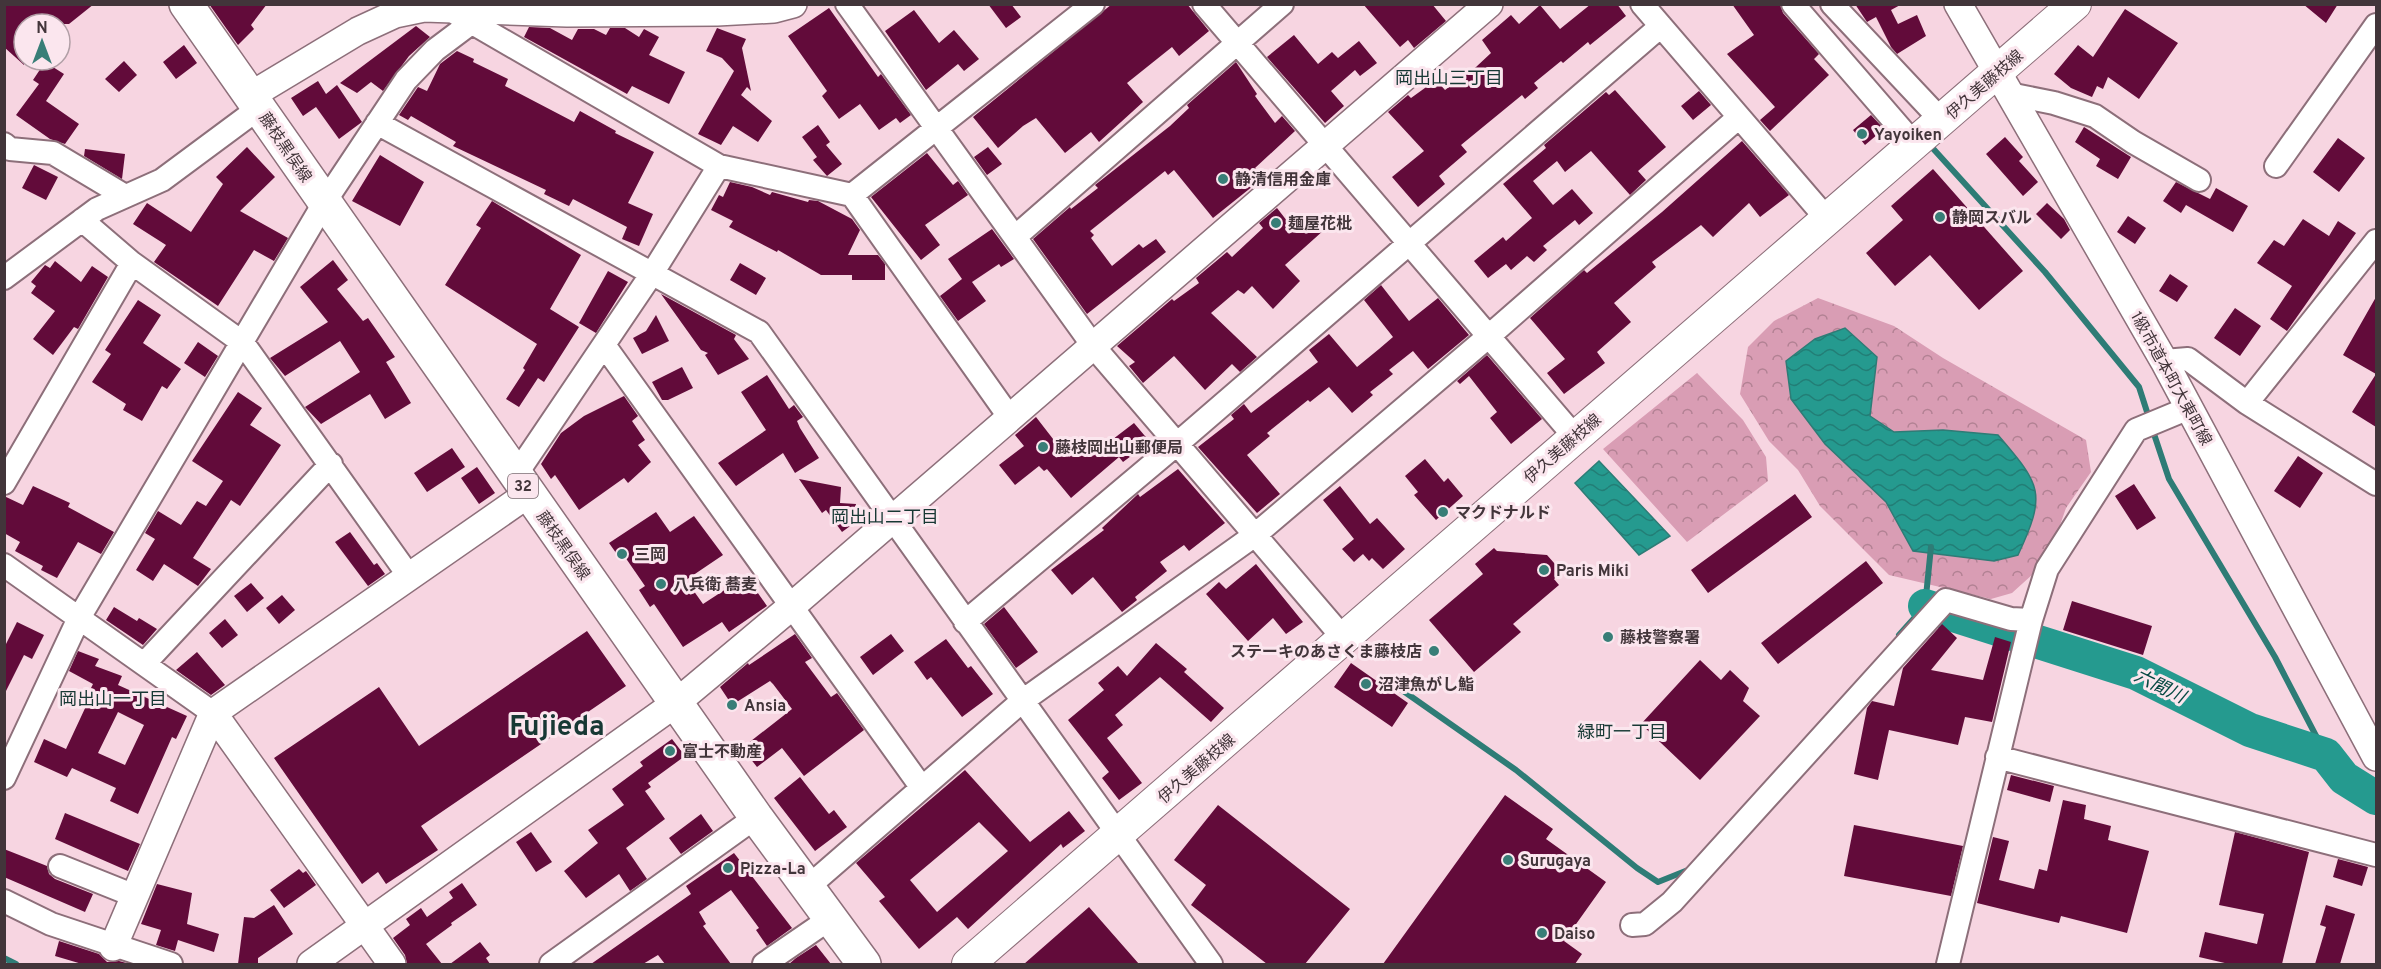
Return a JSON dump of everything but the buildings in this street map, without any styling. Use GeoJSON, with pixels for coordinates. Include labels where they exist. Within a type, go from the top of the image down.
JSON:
{"type":"FeatureCollection","features":[{"type":"Feature","properties":{"kind":"main road","name":"藤枝黒俣線"},"geometry":{"type":"LineString","coordinates":[[186,4],[756,818],[864,964]]}},
{"type":"Feature","properties":{"kind":"main road","name":"伊久美藤枝線"},"geometry":{"type":"LineString","coordinates":[[968,964],[1345,640],[1575,436],[1928,132],[2003,83],[2075,4]]}},
{"type":"Feature","properties":{"kind":"street"},"geometry":{"type":"LineString","coordinates":[[4,278],[97,209],[162,180],[255,102],[358,31],[395,14],[424,8],[460,16],[717,8],[774,9],[793,4]]}},
{"type":"Feature","properties":{"kind":"street"},"geometry":{"type":"LineString","coordinates":[[847,4],[1094,347],[1345,640]]}},
{"type":"Feature","properties":{"kind":"street"},"geometry":{"type":"LineString","coordinates":[[852,195],[1093,4]]}},
{"type":"Feature","properties":{"kind":"street"},"geometry":{"type":"LineString","coordinates":[[1204,4],[1575,436]]}},
{"type":"Feature","properties":{"kind":"street"},"geometry":{"type":"LineString","coordinates":[[1015,237],[1282,4]]}},
{"type":"Feature","properties":{"kind":"street"},"geometry":{"type":"LineString","coordinates":[[311,964],[366,927],[676,703],[1094,347],[1489,4]]}},
{"type":"Feature","properties":{"kind":"street"},"geometry":{"type":"LineString","coordinates":[[1642,4],[1827,219]]}},
{"type":"Feature","properties":{"kind":"street"},"geometry":{"type":"LineString","coordinates":[[1792,4],[1928,132]]}},
{"type":"Feature","properties":{"kind":"street"},"geometry":{"type":"LineString","coordinates":[[1832,4],[1928,132]]}},
{"type":"Feature","properties":{"kind":"street","name":"1級市道本町大東町線"},"geometry":{"type":"LineString","coordinates":[[1958,4],[2164,361],[2376,757]]}},
{"type":"Feature","properties":{"kind":"street"},"geometry":{"type":"LineString","coordinates":[[4,778],[79,618],[324,203],[406,80],[435,50],[460,16]]}},
{"type":"Feature","properties":{"kind":"street"},"geometry":{"type":"LineString","coordinates":[[460,16],[719,166],[852,195],[1010,418]]}},
{"type":"Feature","properties":{"kind":"street"},"geometry":{"type":"LineString","coordinates":[[2276,166],[2376,25]]}},
{"type":"Feature","properties":{"kind":"street"},"geometry":{"type":"LineString","coordinates":[[965,622],[1178,444],[1661,26]]}},
{"type":"Feature","properties":{"kind":"street"},"geometry":{"type":"LineString","coordinates":[[2003,83],[2095,116],[2133,142],[2199,180]]}},
{"type":"Feature","properties":{"kind":"street"},"geometry":{"type":"LineString","coordinates":[[808,887],[1021,702],[1255,535],[1489,336],[1739,117]]}},
{"type":"Feature","properties":{"kind":"street"},"geometry":{"type":"LineString","coordinates":[[377,123],[759,332],[1021,702],[1211,964]]}},
{"type":"Feature","properties":{"kind":"street"},"geometry":{"type":"LineString","coordinates":[[4,144],[10,149],[53,153],[125,196]]}},
{"type":"Feature","properties":{"kind":"street"},"geometry":{"type":"LineString","coordinates":[[113,947],[213,713],[409,576],[522,485],[604,345],[719,166]]}},
{"type":"Feature","properties":{"kind":"street"},"geometry":{"type":"LineString","coordinates":[[82,220],[132,263],[243,343],[332,464],[409,576]]}},
{"type":"Feature","properties":{"kind":"street"},"geometry":{"type":"LineString","coordinates":[[2247,403],[2376,241]]}},
{"type":"Feature","properties":{"kind":"street"},"geometry":{"type":"LineString","coordinates":[[4,483],[132,263]]}},
{"type":"Feature","properties":{"kind":"street"},"geometry":{"type":"LineString","coordinates":[[604,345],[922,788]]}},
{"type":"Feature","properties":{"kind":"street"},"geometry":{"type":"LineString","coordinates":[[2164,361],[2188,359],[2247,403],[2376,484]]}},
{"type":"Feature","properties":{"kind":"street"},"geometry":{"type":"LineString","coordinates":[[1947,964],[2031,620],[2047,569],[2136,430],[2189,408]]}},
{"type":"Feature","properties":{"kind":"street"},"geometry":{"type":"LineString","coordinates":[[144,664],[332,464]]}},
{"type":"Feature","properties":{"kind":"street"},"geometry":{"type":"LineString","coordinates":[[4,565],[213,713],[392,964]]}},
{"type":"Feature","properties":{"kind":"street"},"geometry":{"type":"LineString","coordinates":[[1632,925],[1645,924],[1672,902],[1946,600],[2011,619],[2031,620]]}},
{"type":"Feature","properties":{"kind":"street"},"geometry":{"type":"LineString","coordinates":[[1997,757],[2376,855]]}},
{"type":"Feature","properties":{"kind":"street"},"geometry":{"type":"LineString","coordinates":[[551,964],[756,818]]}},
{"type":"Feature","properties":{"kind":"street"},"geometry":{"type":"LineString","coordinates":[[60,866],[135,896]]}},
{"type":"Feature","properties":{"kind":"street"},"geometry":{"type":"LineString","coordinates":[[4,901],[51,924],[113,947],[171,964]]}},
{"type":"Feature","properties":{"kind":"street"},"geometry":{"type":"LineString","coordinates":[[764,964],[831,918]]}},
{"type":"Feature","properties":{"kind":"green space"},"geometry":{"type":"Polygon","coordinates":[[[1818,298],[1894,326],[1943,358],[2086,440],[2091,472],[2066,508],[2052,548],[2033,574],[2012,593],[1991,599],[1889,575],[1820,506],[1798,470],[1769,441],[1740,394],[1748,347],[1774,321],[1818,298]]]}},
{"type":"Feature","properties":{"kind":"green space"},"geometry":{"type":"Polygon","coordinates":[[[1697,373],[1743,420],[1766,457],[1768,481],[1687,542],[1603,449],[1697,373]]]}},
{"type":"Feature","properties":{"kind":"water"},"geometry":{"type":"Polygon","coordinates":[[[1845,328],[1877,357],[1870,416],[1894,432],[1943,430],[1998,435],[2023,466],[2035,490],[2036,503],[2018,555],[1994,561],[1913,551],[1886,502],[1825,444],[1791,399],[1786,361],[1815,339],[1845,328]]]}},
{"type":"Feature","properties":{"kind":"water"},"geometry":{"type":"Polygon","coordinates":[[[1599,461],[1670,536],[1639,555],[1575,483],[1599,461]]]}},
{"type":"Feature","properties":{"kind":"waterway"},"geometry":{"type":"LineString","coordinates":[[1928,143],[2045,272],[2139,387],[2149,418]]}},
{"type":"Feature","properties":{"kind":"waterway"},"geometry":{"type":"LineString","coordinates":[[2152,428],[2169,479],[2275,657],[2326,755]]}},
{"type":"Feature","properties":{"kind":"waterway"},"geometry":{"type":"LineString","coordinates":[[1899,635],[1925,606],[1931,547]]}},
{"type":"Feature","properties":{"kind":"waterway","name":"六間川"},"geometry":{"type":"LineString","coordinates":[[1925,606],[2136,673],[2250,730],[2326,755],[2344,778],[2376,798]]}},
{"type":"Feature","properties":{"kind":"waterway"},"geometry":{"type":"LineString","coordinates":[[1389,681],[1516,770],[1637,868],[1658,882],[1688,870]]}},
{"type":"Feature","properties":{"kind":"waterway"},"geometry":{"type":"LineString","coordinates":[[4,958],[16,964]]}},
{"type":"Feature","properties":{"kind":"place","name":"Yayoiken"},"geometry":{"type":"Point","coordinates":[1862,134]}},
{"type":"Feature","properties":{"kind":"place","name":"静清信用金庫"},"geometry":{"type":"Point","coordinates":[1223,179]}},
{"type":"Feature","properties":{"kind":"place","name":"静岡スバル"},"geometry":{"type":"Point","coordinates":[1940,217]}},
{"type":"Feature","properties":{"kind":"place","name":"麺屋花枇"},"geometry":{"type":"Point","coordinates":[1276,223]}},
{"type":"Feature","properties":{"kind":"place","name":"藤枝岡出山郵便局"},"geometry":{"type":"Point","coordinates":[1043,447]}},
{"type":"Feature","properties":{"kind":"place","name":"マクドナルド"},"geometry":{"type":"Point","coordinates":[1443,512]}},
{"type":"Feature","properties":{"kind":"place","name":"三岡"},"geometry":{"type":"Point","coordinates":[622,554]}},
{"type":"Feature","properties":{"kind":"place","name":"Paris Miki"},"geometry":{"type":"Point","coordinates":[1544,570]}},
{"type":"Feature","properties":{"kind":"place","name":"八兵衛 蕎麦"},"geometry":{"type":"Point","coordinates":[661,584]}},
{"type":"Feature","properties":{"kind":"place","name":"藤枝警察署"},"geometry":{"type":"Point","coordinates":[1608,637]}},
{"type":"Feature","properties":{"kind":"place","name":"ステーキのあさくま藤枝店"},"geometry":{"type":"Point","coordinates":[1434,651]}},
{"type":"Feature","properties":{"kind":"place","name":"沼津魚がし鮨"},"geometry":{"type":"Point","coordinates":[1366,684]}},
{"type":"Feature","properties":{"kind":"place","name":"Ansia"},"geometry":{"type":"Point","coordinates":[732,705]}},
{"type":"Feature","properties":{"kind":"place","name":"富士不動産"},"geometry":{"type":"Point","coordinates":[670,751]}},
{"type":"Feature","properties":{"kind":"place","name":"Surugaya"},"geometry":{"type":"Point","coordinates":[1508,860]}},
{"type":"Feature","properties":{"kind":"place","name":"Pizza-La"},"geometry":{"type":"Point","coordinates":[728,868]}},
{"type":"Feature","properties":{"kind":"place","name":"Daiso"},"geometry":{"type":"Point","coordinates":[1542,933]}},
{"type":"Feature","properties":{"kind":"district","name":"岡出山三丁目"},"geometry":{"type":"Point","coordinates":[1449,78]}},
{"type":"Feature","properties":{"kind":"district","name":"岡出山二丁目"},"geometry":{"type":"Point","coordinates":[885,517]}},
{"type":"Feature","properties":{"kind":"district","name":"岡出山一丁目"},"geometry":{"type":"Point","coordinates":[113,699]}},
{"type":"Feature","properties":{"kind":"district","name":"Fujieda"},"geometry":{"type":"Point","coordinates":[557,725]}},
{"type":"Feature","properties":{"kind":"district","name":"緑町一丁目"},"geometry":{"type":"Point","coordinates":[1622,732]}}]}
